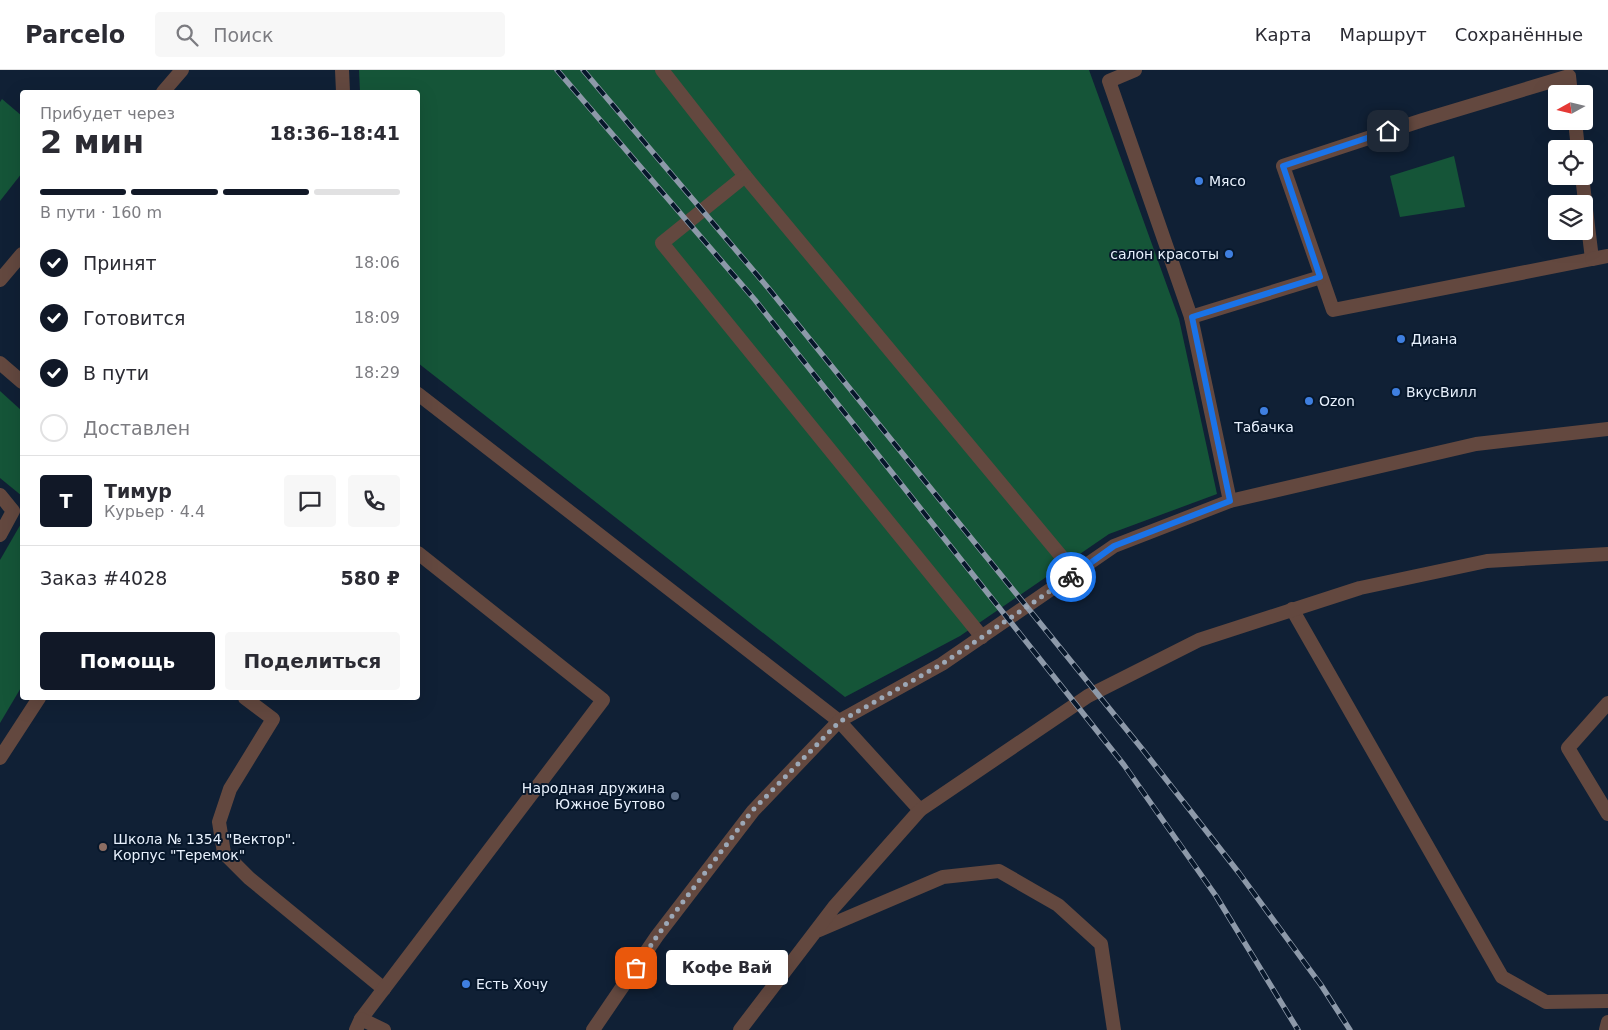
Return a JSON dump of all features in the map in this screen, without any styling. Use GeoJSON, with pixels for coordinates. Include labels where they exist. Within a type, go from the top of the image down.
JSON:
{"type":"FeatureCollection","features":[{"type":"Feature","properties":{"kind":"lane"},"geometry":{"type":"LineString","coordinates":[[165,90],[182,70]]}},
{"type":"Feature","properties":{"kind":"lane"},"geometry":{"type":"LineString","coordinates":[[342,70],[343,90]]}},
{"type":"Feature","properties":{"kind":"lane"},"geometry":{"type":"LineString","coordinates":[[662,70],[745,176],[1076,574]]}},
{"type":"Feature","properties":{"kind":"lane"},"geometry":{"type":"LineString","coordinates":[[1135,70],[1109,81],[1192,317],[1230,501]]}},
{"type":"Feature","properties":{"kind":"lane"},"geometry":{"type":"LineString","coordinates":[[1569,73],[1283,166],[1333,310],[1608,256]]}},
{"type":"Feature","properties":{"kind":"lane"},"geometry":{"type":"LineString","coordinates":[[745,176],[662,243],[982,637]]}},
{"type":"Feature","properties":{"kind":"lane"},"geometry":{"type":"LineString","coordinates":[[1583,185],[1592,258]]}},
{"type":"Feature","properties":{"kind":"lane"},"geometry":{"type":"LineString","coordinates":[[0,280],[20,256]]}},
{"type":"Feature","properties":{"kind":"lane"},"geometry":{"type":"LineString","coordinates":[[1192,317],[1320,277]]}},
{"type":"Feature","properties":{"kind":"lane"},"geometry":{"type":"LineString","coordinates":[[0,363],[20,380]]}},
{"type":"Feature","properties":{"kind":"lane"},"geometry":{"type":"LineString","coordinates":[[420,396],[839,722],[920,810]]}},
{"type":"Feature","properties":{"kind":"lane"},"geometry":{"type":"LineString","coordinates":[[593,1030],[657,936],[752,811],[839,722],[942,664],[1076,574],[1114,546],[1230,501],[1476,444],[1608,429]]}},
{"type":"Feature","properties":{"kind":"lane"},"geometry":{"type":"LineString","coordinates":[[0,495],[14,511],[0,535]]}},
{"type":"Feature","properties":{"kind":"lane"},"geometry":{"type":"LineString","coordinates":[[740,1030],[834,907],[920,810],[1088,696],[1199,640],[1360,588],[1487,562],[1608,554]]}},
{"type":"Feature","properties":{"kind":"lane"},"geometry":{"type":"LineString","coordinates":[[384,1030],[358,1025],[603,700],[420,555]]}},
{"type":"Feature","properties":{"kind":"lane"},"geometry":{"type":"LineString","coordinates":[[1292,609],[1502,977],[1546,1002],[1608,1001]]}},
{"type":"Feature","properties":{"kind":"lane"},"geometry":{"type":"LineString","coordinates":[[0,758],[38,700]]}},
{"type":"Feature","properties":{"kind":"lane"},"geometry":{"type":"LineString","coordinates":[[249,700],[273,719],[230,789],[220,822],[224,853],[249,878],[384,989]]}},
{"type":"Feature","properties":{"kind":"lane"},"geometry":{"type":"LineString","coordinates":[[1608,703],[1568,748],[1608,814]]}},
{"type":"Feature","properties":{"kind":"lane"},"geometry":{"type":"LineString","coordinates":[[816,931],[943,877],[998,871],[1058,905],[1100,944],[1114,1030]]}},
{"type":"Feature","properties":{"kind":"lane"},"geometry":{"type":"LineString","coordinates":[[1606,1030],[1608,1022]]}},
{"type":"Feature","properties":{"kind":"green space"},"geometry":{"type":"Polygon","coordinates":[[[359,70],[1089,70],[1179,319],[1217,494],[1109,534],[960,636],[845,697],[420,365],[420,90],[360,90],[359,70]]]}},
{"type":"Feature","properties":{"kind":"green space"},"geometry":{"type":"Polygon","coordinates":[[[2,99],[20,114],[20,176],[0,201],[0,102],[2,99]]]}},
{"type":"Feature","properties":{"kind":"green space"},"geometry":{"type":"Polygon","coordinates":[[[1454,156],[1465,207],[1400,217],[1390,176],[1454,156]]]}},
{"type":"Feature","properties":{"kind":"green space"},"geometry":{"type":"Polygon","coordinates":[[[0,391],[20,409],[20,494],[0,478],[0,391]]]}},
{"type":"Feature","properties":{"kind":"green space"},"geometry":{"type":"Polygon","coordinates":[[[20,525],[20,689],[0,723],[0,560],[20,525]]]}},
{"type":"Feature","properties":{"kind":"railway"},"geometry":{"type":"LineString","coordinates":[[557,70],[755,300],[1124,765],[1216,896],[1298,1030]]}},
{"type":"Feature","properties":{"kind":"railway"},"geometry":{"type":"LineString","coordinates":[[583,70],[769,289],[1143,750],[1239,873],[1321,985],[1350,1030]]}},
{"type":"Feature","properties":{"kind":"way so far"},"geometry":{"type":"LineString","coordinates":[[636,968],[657,936],[752,811],[839,722],[942,664],[1071,577]]}},
{"type":"Feature","properties":{"kind":"place","name":"Мясо"},"geometry":{"type":"Point","coordinates":[1199,181]}},
{"type":"Feature","properties":{"kind":"place","name":"салон красоты"},"geometry":{"type":"Point","coordinates":[1229,254]}},
{"type":"Feature","properties":{"kind":"place","name":"Диана"},"geometry":{"type":"Point","coordinates":[1401,339]}},
{"type":"Feature","properties":{"kind":"place","name":"ВкусВилл"},"geometry":{"type":"Point","coordinates":[1396,392]}},
{"type":"Feature","properties":{"kind":"place","name":"Ozon"},"geometry":{"type":"Point","coordinates":[1309,401]}},
{"type":"Feature","properties":{"kind":"place","name":"Табачка"},"geometry":{"type":"Point","coordinates":[1264,411]}},
{"type":"Feature","properties":{"kind":"place","name":"Народная дружина Южное Бутово"},"geometry":{"type":"Point","coordinates":[675,796]}},
{"type":"Feature","properties":{"kind":"place","name":"Школа № 1354 \"Вектор\". Корпус \"Теремок\""},"geometry":{"type":"Point","coordinates":[103,847]}},
{"type":"Feature","properties":{"kind":"place","name":"Кофе Вай"},"geometry":{"type":"Point","coordinates":[636,968]}},
{"type":"Feature","properties":{"kind":"place","name":"Есть Хочу"},"geometry":{"type":"Point","coordinates":[466,984]}},
{"type":"Feature","properties":{"kind":"route"},"geometry":{"type":"LineString","coordinates":[[1071,577],[1114,546],[1230,501],[1192,317],[1320,277],[1283,166],[1388,131]]}}]}
